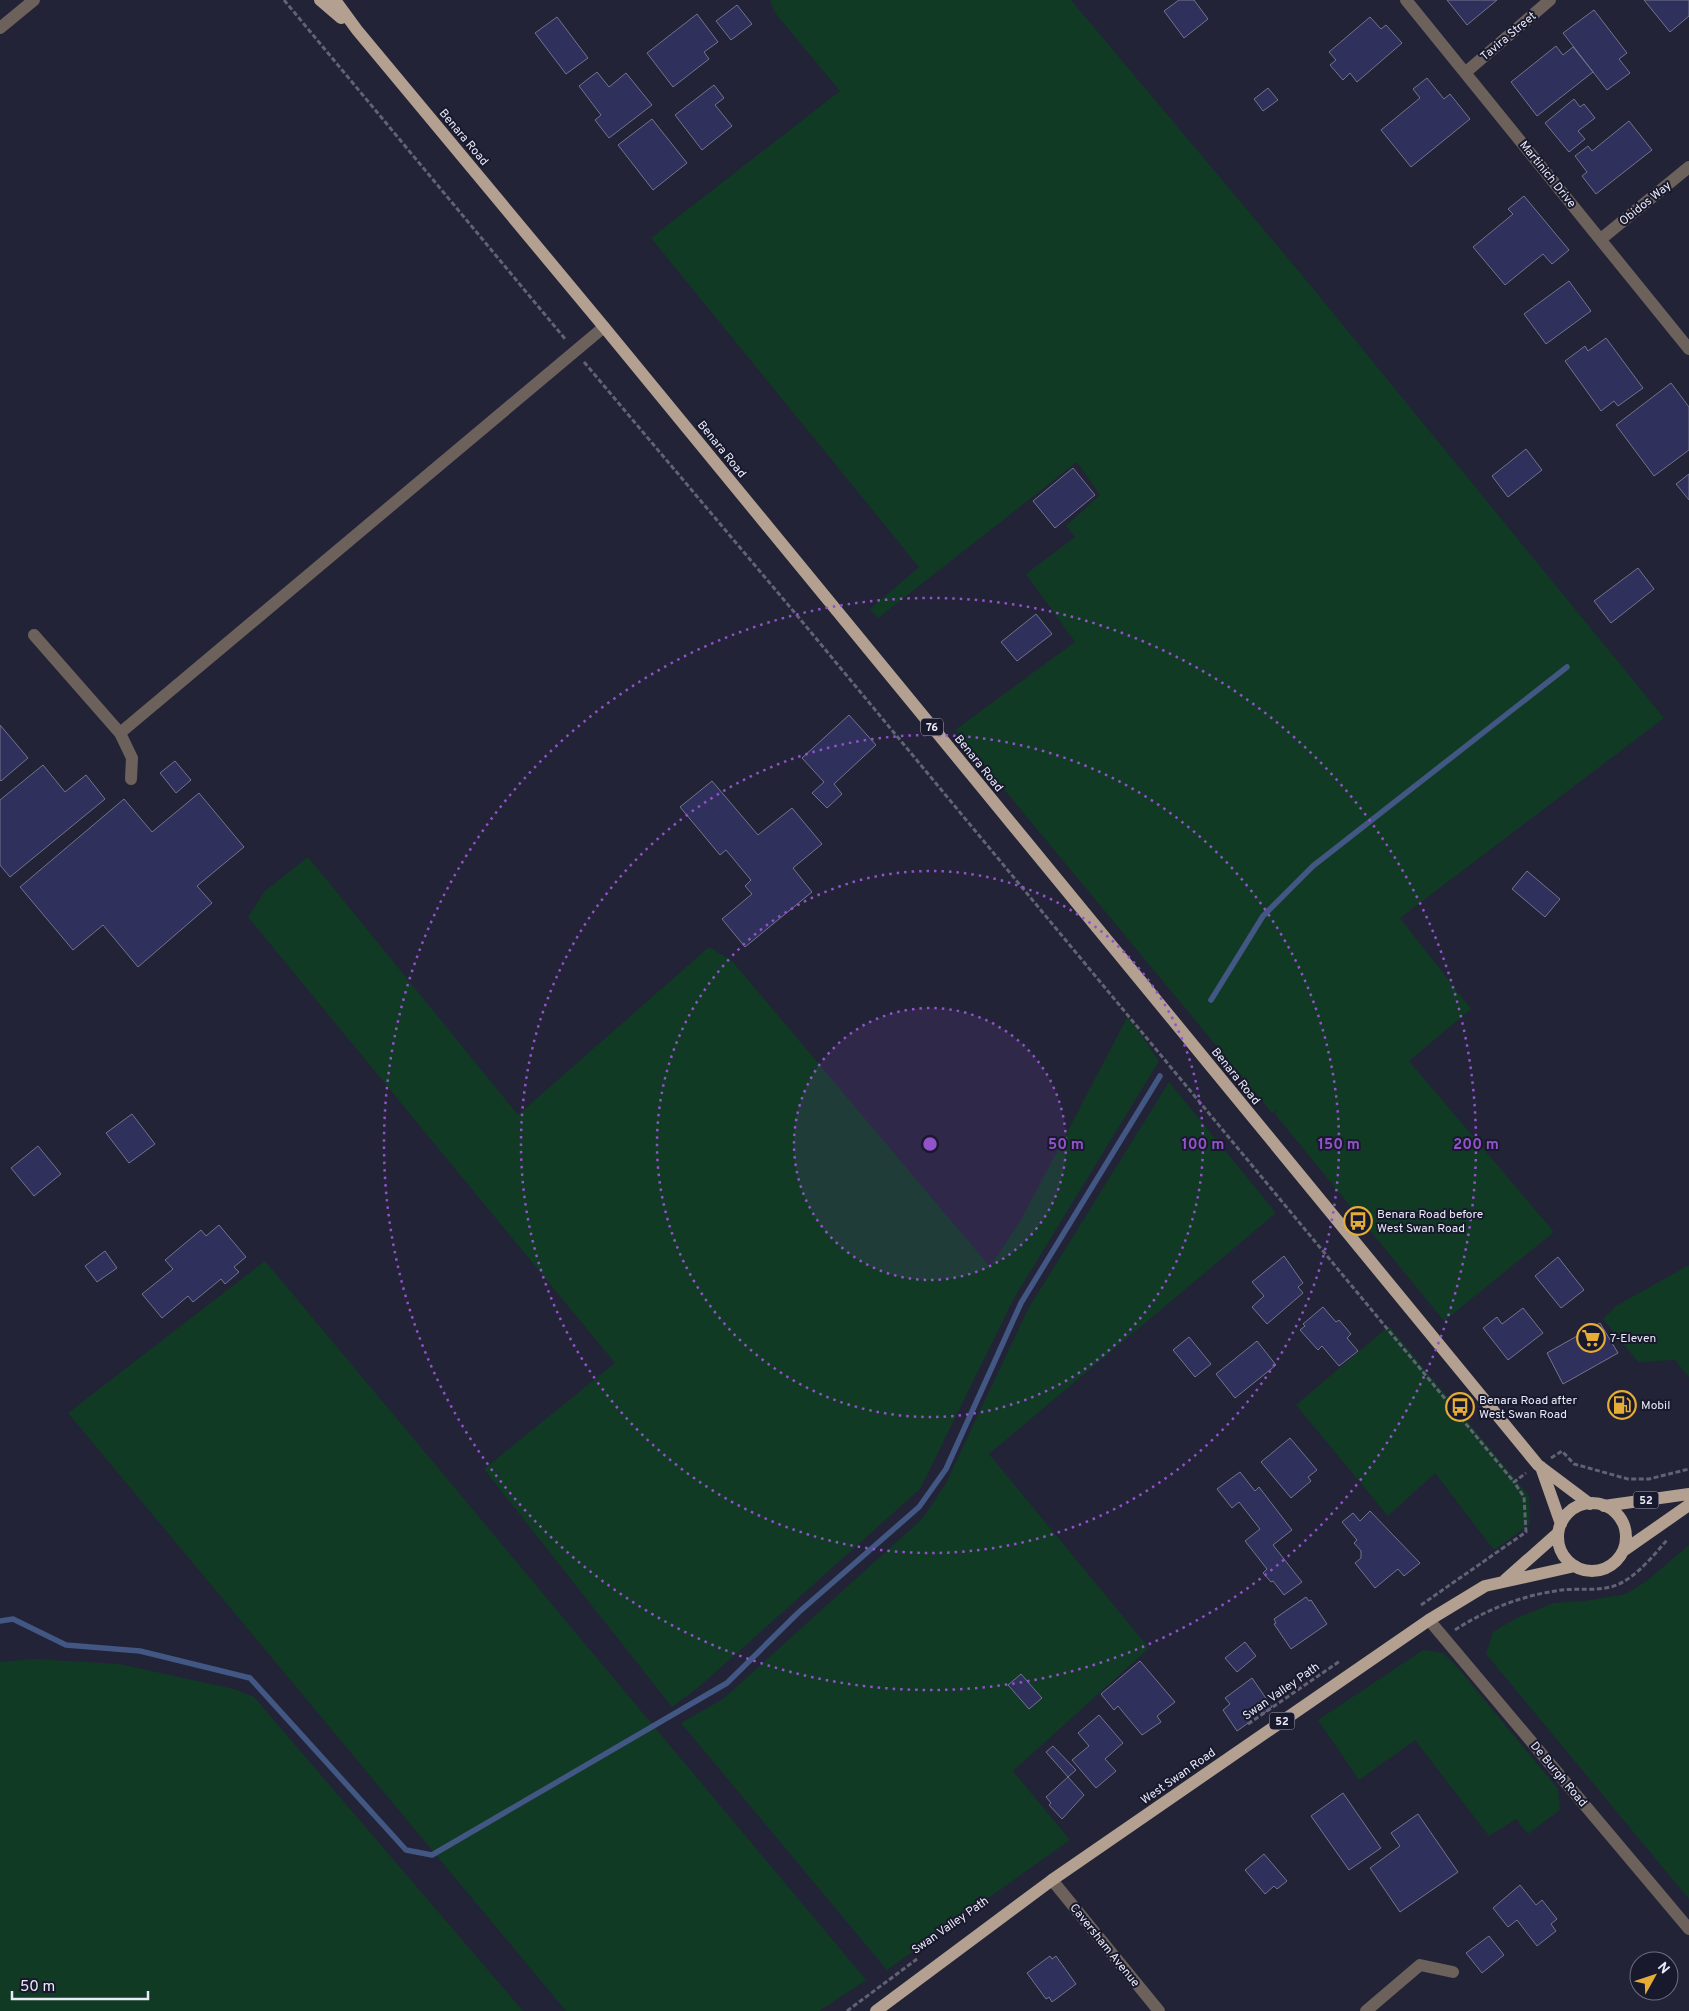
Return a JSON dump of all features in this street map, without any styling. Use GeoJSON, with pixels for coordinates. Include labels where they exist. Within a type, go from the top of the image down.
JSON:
{"type":"FeatureCollection","features":[{"type":"Feature","properties":{"kind":"main road","name":"Benara Road"},"geometry":{"type":"LineString","coordinates":[[320,0],[357,30]]}},
{"type":"Feature","properties":{"kind":"main road","name":"Benara Road"},"geometry":{"type":"LineString","coordinates":[[335,0],[357,30],[604,327],[1539,1466],[1590,1504]]}},
{"type":"Feature","properties":{"kind":"main road","name":"Benara Road"},"geometry":{"type":"LineString","coordinates":[[1539,1466],[1560,1529]]}},
{"type":"Feature","properties":{"kind":"main road","name":"52"},"geometry":{"type":"LineString","coordinates":[[1560,1529],[1566,1516],[1574,1509],[1590,1504],[1604,1506],[1689,1494]]}},
{"type":"Feature","properties":{"kind":"main road","name":"52"},"geometry":{"type":"LineString","coordinates":[[1575,1566],[1590,1571],[1600,1570],[1613,1563],[1623,1551],[1689,1505]]}},
{"type":"Feature","properties":{"kind":"main road","name":"52"},"geometry":{"type":"LineString","coordinates":[[1604,1506],[1611,1510],[1621,1521],[1625,1536],[1623,1551]]}},
{"type":"Feature","properties":{"kind":"main road"},"geometry":{"type":"LineString","coordinates":[[1560,1529],[1562,1554],[1575,1566]]}},
{"type":"Feature","properties":{"kind":"main road","name":"West Swan Road"},"geometry":{"type":"LineString","coordinates":[[1505,1580],[1560,1529]]}},
{"type":"Feature","properties":{"kind":"main road","name":"West Swan Road"},"geometry":{"type":"LineString","coordinates":[[876,2011],[1052,1880],[1429,1620],[1485,1586],[1505,1580],[1575,1566]]}},
{"type":"Feature","properties":{"kind":"street"},"geometry":{"type":"LineString","coordinates":[[0,28],[34,0]]}},
{"type":"Feature","properties":{"kind":"street","name":"Martinich Drive"},"geometry":{"type":"LineString","coordinates":[[1406,0],[1689,349]]}},
{"type":"Feature","properties":{"kind":"street","name":"Tavira Street"},"geometry":{"type":"LineString","coordinates":[[1466,72],[1550,0]]}},
{"type":"Feature","properties":{"kind":"street","name":"Obidos Way"},"geometry":{"type":"LineString","coordinates":[[1601,239],[1689,167]]}},
{"type":"Feature","properties":{"kind":"street"},"geometry":{"type":"LineString","coordinates":[[120,733],[604,327]]}},
{"type":"Feature","properties":{"kind":"street"},"geometry":{"type":"LineString","coordinates":[[34,635],[120,733],[132,758],[131,779]]}},
{"type":"Feature","properties":{"kind":"street","name":"De Burgh Road"},"geometry":{"type":"LineString","coordinates":[[1429,1620],[1689,1929]]}},
{"type":"Feature","properties":{"kind":"street","name":"Caversham Avenue"},"geometry":{"type":"LineString","coordinates":[[1052,1880],[1159,2011]]}},
{"type":"Feature","properties":{"kind":"street"},"geometry":{"type":"LineString","coordinates":[[1366,2011],[1420,1965],[1453,1972]]}},
{"type":"Feature","properties":{"kind":"path"},"geometry":{"type":"LineString","coordinates":[[284,0],[575,352],[796,613],[1524,1496],[1526,1532],[1420,1606]]}},
{"type":"Feature","properties":{"kind":"path"},"geometry":{"type":"LineString","coordinates":[[1514,1482],[1562,1451],[1574,1464],[1628,1479],[1649,1478],[1689,1469]]}},
{"type":"Feature","properties":{"kind":"path"},"geometry":{"type":"LineString","coordinates":[[1444,1637],[1477,1616],[1520,1599],[1562,1590],[1602,1588],[1618,1584],[1643,1566],[1668,1540]]}},
{"type":"Feature","properties":{"kind":"path","name":"Swan Valley Path"},"geometry":{"type":"LineString","coordinates":[[1246,1725],[1342,1659]]}},
{"type":"Feature","properties":{"kind":"path","name":"Swan Valley Path"},"geometry":{"type":"LineString","coordinates":[[847,2011],[921,1956]]}},
{"type":"Feature","properties":{"kind":"green space"},"geometry":{"type":"Polygon","coordinates":[[[771,0],[1071,0],[1306,280],[1664,718],[1400,918],[1471,1009],[1409,1061],[1554,1232],[1444,1321],[1275,1114],[1277,1109],[1272,1113],[955,730],[1075,642],[1026,574],[1075,537],[1066,526],[1100,495],[1077,462],[878,618],[870,609],[919,567],[651,238],[840,91],[776,14],[771,0]]]}},
{"type":"Feature","properties":{"kind":"green space"},"geometry":{"type":"Polygon","coordinates":[[[308,857],[518,1115],[709,947],[732,961],[990,1267],[1022,1218],[1128,1016],[1159,1061],[1014,1298],[920,1489],[700,1686],[672,1707],[484,1469],[615,1363],[248,917],[265,891],[308,857]]]}},
{"type":"Feature","properties":{"kind":"green space"},"geometry":{"type":"Polygon","coordinates":[[[1169,1082],[1276,1213],[989,1454],[1149,1648],[1013,1771],[1070,1840],[887,1970],[681,1723],[723,1699],[922,1519],[945,1485],[1028,1309],[1169,1082]]]}},
{"type":"Feature","properties":{"kind":"green space"},"geometry":{"type":"Polygon","coordinates":[[[265,1261],[866,1980],[819,2011],[566,2011],[68,1413],[265,1261]]]}},
{"type":"Feature","properties":{"kind":"green space"},"geometry":{"type":"Polygon","coordinates":[[[1689,1265],[1689,1377],[1675,1360],[1638,1362],[1603,1319],[1616,1306],[1689,1265]]]}},
{"type":"Feature","properties":{"kind":"green space"},"geometry":{"type":"Polygon","coordinates":[[[1389,1326],[1529,1496],[1530,1524],[1494,1550],[1435,1473],[1388,1516],[1296,1405],[1389,1326]]]}},
{"type":"Feature","properties":{"kind":"green space"},"geometry":{"type":"Polygon","coordinates":[[[1689,1545],[1689,1899],[1486,1654],[1493,1632],[1515,1619],[1553,1603],[1584,1601],[1626,1594],[1648,1580],[1689,1545]]]}},
{"type":"Feature","properties":{"kind":"green space"},"geometry":{"type":"Polygon","coordinates":[[[1423,1650],[1443,1653],[1459,1669],[1558,1789],[1560,1810],[1528,1834],[1516,1819],[1489,1836],[1415,1740],[1359,1780],[1318,1720],[1423,1650]]]}},
{"type":"Feature","properties":{"kind":"green space"},"geometry":{"type":"Polygon","coordinates":[[[34,1659],[119,1664],[234,1689],[254,1697],[523,2011],[0,2011],[0,1662],[34,1659]]]}},
{"type":"Feature","properties":{"kind":"building"},"geometry":{"type":"Polygon","coordinates":[[[1179,0],[1194,0],[1208,19],[1184,38],[1164,11],[1179,0]]]}},
{"type":"Feature","properties":{"kind":"building"},"geometry":{"type":"Polygon","coordinates":[[[1447,0],[1497,0],[1467,25],[1447,0]]]}},
{"type":"Feature","properties":{"kind":"building"},"geometry":{"type":"Polygon","coordinates":[[[1644,0],[1689,0],[1689,16],[1670,32],[1644,0]]]}},
{"type":"Feature","properties":{"kind":"building"},"geometry":{"type":"Polygon","coordinates":[[[737,5],[752,24],[731,40],[716,21],[737,5]]]}},
{"type":"Feature","properties":{"kind":"building"},"geometry":{"type":"Polygon","coordinates":[[[1594,10],[1627,53],[1619,59],[1630,73],[1607,90],[1563,33],[1594,10]]]}},
{"type":"Feature","properties":{"kind":"building"},"geometry":{"type":"Polygon","coordinates":[[[697,14],[718,42],[704,52],[709,59],[673,87],[647,53],[697,14]]]}},
{"type":"Feature","properties":{"kind":"building"},"geometry":{"type":"Polygon","coordinates":[[[557,17],[588,58],[566,74],[535,33],[557,17]]]}},
{"type":"Feature","properties":{"kind":"building"},"geometry":{"type":"Polygon","coordinates":[[[1370,17],[1381,29],[1386,25],[1402,43],[1357,82],[1350,73],[1343,80],[1330,65],[1336,60],[1329,52],[1370,17]]]}},
{"type":"Feature","properties":{"kind":"building"},"geometry":{"type":"Polygon","coordinates":[[[1556,46],[1563,55],[1573,47],[1593,72],[1537,116],[1511,82],[1556,46]]]}},
{"type":"Feature","properties":{"kind":"building"},"geometry":{"type":"Polygon","coordinates":[[[597,72],[609,87],[626,73],[652,105],[609,138],[595,120],[601,115],[579,86],[597,72]]]}},
{"type":"Feature","properties":{"kind":"building"},"geometry":{"type":"Polygon","coordinates":[[[1427,78],[1444,99],[1450,94],[1470,119],[1411,167],[1381,130],[1420,98],[1413,89],[1427,78]]]}},
{"type":"Feature","properties":{"kind":"building"},"geometry":{"type":"Polygon","coordinates":[[[714,85],[724,98],[715,105],[732,126],[702,150],[675,115],[714,85]]]}},
{"type":"Feature","properties":{"kind":"building"},"geometry":{"type":"Polygon","coordinates":[[[1268,88],[1278,100],[1263,111],[1254,99],[1268,88]]]}},
{"type":"Feature","properties":{"kind":"building"},"geometry":{"type":"Polygon","coordinates":[[[1574,99],[1580,107],[1584,104],[1595,118],[1578,131],[1585,139],[1569,152],[1545,123],[1574,99]]]}},
{"type":"Feature","properties":{"kind":"building"},"geometry":{"type":"Polygon","coordinates":[[[652,119],[687,163],[653,190],[618,145],[652,119]]]}},
{"type":"Feature","properties":{"kind":"building"},"geometry":{"type":"Polygon","coordinates":[[[1629,121],[1652,150],[1596,194],[1582,176],[1587,172],[1575,156],[1588,146],[1592,151],[1629,121]]]}},
{"type":"Feature","properties":{"kind":"building"},"geometry":{"type":"Polygon","coordinates":[[[1524,196],[1569,250],[1552,264],[1543,254],[1505,285],[1473,247],[1513,214],[1508,209],[1524,196]]]}},
{"type":"Feature","properties":{"kind":"building"},"geometry":{"type":"Polygon","coordinates":[[[1569,281],[1591,311],[1546,344],[1524,314],[1569,281]]]}},
{"type":"Feature","properties":{"kind":"building"},"geometry":{"type":"Polygon","coordinates":[[[1606,338],[1643,388],[1618,406],[1614,401],[1601,411],[1565,361],[1585,346],[1588,351],[1606,338]]]}},
{"type":"Feature","properties":{"kind":"building"},"geometry":{"type":"Polygon","coordinates":[[[1671,383],[1689,407],[1689,450],[1654,476],[1616,425],[1671,383]]]}},
{"type":"Feature","properties":{"kind":"building"},"geometry":{"type":"Polygon","coordinates":[[[1526,449],[1542,470],[1508,497],[1492,476],[1526,449]]]}},
{"type":"Feature","properties":{"kind":"building"},"geometry":{"type":"Polygon","coordinates":[[[1073,468],[1095,495],[1055,528],[1033,501],[1073,468]]]}},
{"type":"Feature","properties":{"kind":"building"},"geometry":{"type":"Polygon","coordinates":[[[1689,474],[1689,500],[1676,484],[1689,474]]]}},
{"type":"Feature","properties":{"kind":"building"},"geometry":{"type":"Polygon","coordinates":[[[1638,568],[1654,589],[1611,623],[1594,601],[1638,568]]]}},
{"type":"Feature","properties":{"kind":"building"},"geometry":{"type":"Polygon","coordinates":[[[1036,614],[1052,634],[1017,661],[1001,642],[1036,614]]]}},
{"type":"Feature","properties":{"kind":"building"},"geometry":{"type":"Polygon","coordinates":[[[849,715],[876,745],[834,784],[842,794],[827,808],[812,793],[824,782],[802,758],[849,715]]]}},
{"type":"Feature","properties":{"kind":"building"},"geometry":{"type":"Polygon","coordinates":[[[0,725],[28,758],[1,781],[0,780],[0,725]]]}},
{"type":"Feature","properties":{"kind":"building"},"geometry":{"type":"Polygon","coordinates":[[[175,761],[191,780],[176,793],[160,773],[175,761]]]}},
{"type":"Feature","properties":{"kind":"building"},"geometry":{"type":"Polygon","coordinates":[[[43,765],[65,792],[86,775],[105,799],[10,877],[0,865],[0,800],[43,765]]]}},
{"type":"Feature","properties":{"kind":"building"},"geometry":{"type":"Polygon","coordinates":[[[712,781],[758,835],[792,808],[822,844],[793,868],[812,892],[745,947],[722,919],[752,894],[745,886],[751,880],[726,850],[720,855],[680,807],[712,781]]]}},
{"type":"Feature","properties":{"kind":"building"},"geometry":{"type":"Polygon","coordinates":[[[199,793],[244,847],[197,886],[212,903],[138,967],[103,925],[73,950],[20,887],[124,799],[152,832],[199,793]]]}},
{"type":"Feature","properties":{"kind":"building"},"geometry":{"type":"Polygon","coordinates":[[[1527,871],[1560,899],[1545,917],[1512,889],[1527,871]]]}},
{"type":"Feature","properties":{"kind":"building"},"geometry":{"type":"Polygon","coordinates":[[[132,1114],[155,1144],[129,1163],[106,1133],[132,1114]]]}},
{"type":"Feature","properties":{"kind":"building"},"geometry":{"type":"Polygon","coordinates":[[[38,1146],[61,1174],[34,1196],[11,1168],[38,1146]]]}},
{"type":"Feature","properties":{"kind":"building"},"geometry":{"type":"Polygon","coordinates":[[[219,1225],[246,1257],[234,1267],[239,1272],[225,1284],[221,1279],[193,1302],[188,1296],[162,1318],[142,1294],[173,1269],[165,1260],[201,1230],[206,1236],[219,1225]]]}},
{"type":"Feature","properties":{"kind":"building"},"geometry":{"type":"Polygon","coordinates":[[[105,1251],[117,1268],[97,1282],[85,1266],[105,1251]]]}},
{"type":"Feature","properties":{"kind":"building"},"geometry":{"type":"Polygon","coordinates":[[[1284,1256],[1303,1283],[1298,1287],[1303,1293],[1267,1324],[1252,1307],[1264,1296],[1252,1282],[1284,1256]]]}},
{"type":"Feature","properties":{"kind":"building"},"geometry":{"type":"Polygon","coordinates":[[[1558,1257],[1584,1290],[1561,1308],[1535,1276],[1558,1257]]]}},
{"type":"Feature","properties":{"kind":"building"},"geometry":{"type":"Polygon","coordinates":[[[1323,1307],[1336,1322],[1339,1320],[1351,1334],[1347,1338],[1358,1351],[1339,1366],[1322,1346],[1318,1350],[1300,1330],[1305,1326],[1303,1324],[1323,1307]]]}},
{"type":"Feature","properties":{"kind":"building"},"geometry":{"type":"Polygon","coordinates":[[[1523,1308],[1543,1333],[1508,1360],[1483,1328],[1497,1317],[1502,1324],[1523,1308]]]}},
{"type":"Feature","properties":{"kind":"building","name":"7-Eleven"},"geometry":{"type":"Polygon","coordinates":[[[1600,1323],[1618,1353],[1563,1384],[1547,1353],[1600,1323]]]}},
{"type":"Feature","properties":{"kind":"building"},"geometry":{"type":"Polygon","coordinates":[[[1189,1337],[1211,1364],[1195,1377],[1173,1350],[1189,1337]]]}},
{"type":"Feature","properties":{"kind":"building"},"geometry":{"type":"Polygon","coordinates":[[[1257,1341],[1276,1365],[1235,1398],[1216,1374],[1257,1341]]]}},
{"type":"Feature","properties":{"kind":"building"},"geometry":{"type":"Polygon","coordinates":[[[1290,1438],[1317,1470],[1308,1477],[1311,1481],[1291,1498],[1261,1462],[1290,1438]]]}},
{"type":"Feature","properties":{"kind":"building"},"geometry":{"type":"Polygon","coordinates":[[[1240,1472],[1255,1491],[1259,1487],[1292,1530],[1273,1545],[1302,1582],[1284,1595],[1273,1581],[1271,1582],[1263,1573],[1267,1569],[1245,1541],[1260,1529],[1239,1502],[1232,1508],[1217,1489],[1240,1472]]]}},
{"type":"Feature","properties":{"kind":"building"},"geometry":{"type":"Polygon","coordinates":[[[1370,1511],[1420,1563],[1404,1576],[1398,1569],[1375,1588],[1355,1563],[1361,1558],[1361,1551],[1354,1543],[1357,1540],[1342,1522],[1353,1513],[1360,1521],[1370,1511]]]}},
{"type":"Feature","properties":{"kind":"building"},"geometry":{"type":"Polygon","coordinates":[[[1306,1597],[1309,1601],[1311,1600],[1327,1624],[1291,1649],[1274,1624],[1276,1623],[1274,1619],[1306,1597]]]}},
{"type":"Feature","properties":{"kind":"building"},"geometry":{"type":"Polygon","coordinates":[[[1245,1642],[1256,1656],[1237,1672],[1225,1658],[1245,1642]]]}},
{"type":"Feature","properties":{"kind":"building"},"geometry":{"type":"Polygon","coordinates":[[[1140,1661],[1175,1702],[1157,1716],[1161,1722],[1142,1735],[1118,1706],[1114,1710],[1101,1694],[1140,1661]]]}},
{"type":"Feature","properties":{"kind":"building"},"geometry":{"type":"Polygon","coordinates":[[[1021,1674],[1042,1698],[1029,1709],[1008,1685],[1021,1674]]]}},
{"type":"Feature","properties":{"kind":"building"},"geometry":{"type":"Polygon","coordinates":[[[1252,1678],[1272,1707],[1263,1714],[1256,1705],[1245,1713],[1251,1721],[1237,1731],[1223,1710],[1230,1704],[1225,1698],[1252,1678]]]}},
{"type":"Feature","properties":{"kind":"building"},"geometry":{"type":"Polygon","coordinates":[[[1099,1715],[1123,1743],[1105,1759],[1116,1771],[1096,1788],[1072,1760],[1089,1746],[1078,1733],[1099,1715]]]}},
{"type":"Feature","properties":{"kind":"building"},"geometry":{"type":"Polygon","coordinates":[[[1053,1746],[1076,1770],[1068,1777],[1046,1752],[1053,1746]]]}},
{"type":"Feature","properties":{"kind":"building"},"geometry":{"type":"Polygon","coordinates":[[[1068,1777],[1084,1795],[1062,1819],[1049,1805],[1051,1803],[1046,1797],[1068,1777]]]}},
{"type":"Feature","properties":{"kind":"building"},"geometry":{"type":"Polygon","coordinates":[[[1343,1793],[1381,1848],[1349,1870],[1311,1816],[1343,1793]]]}},
{"type":"Feature","properties":{"kind":"building"},"geometry":{"type":"Polygon","coordinates":[[[1418,1814],[1458,1872],[1400,1912],[1370,1868],[1400,1846],[1391,1833],[1418,1814]]]}},
{"type":"Feature","properties":{"kind":"building"},"geometry":{"type":"Polygon","coordinates":[[[1264,1854],[1287,1881],[1277,1889],[1274,1886],[1265,1894],[1245,1870],[1264,1854]]]}},
{"type":"Feature","properties":{"kind":"building"},"geometry":{"type":"Polygon","coordinates":[[[1520,1885],[1536,1905],[1542,1900],[1557,1919],[1551,1924],[1556,1931],[1537,1946],[1517,1920],[1508,1927],[1493,1908],[1520,1885]]]}},
{"type":"Feature","properties":{"kind":"building"},"geometry":{"type":"Polygon","coordinates":[[[1489,1936],[1504,1955],[1482,1973],[1466,1953],[1489,1936]]]}},
{"type":"Feature","properties":{"kind":"building"},"geometry":{"type":"Polygon","coordinates":[[[1050,1956],[1052,1959],[1056,1956],[1076,1984],[1052,2002],[1049,1997],[1046,1999],[1027,1973],[1050,1956]]]}},
{"type":"Feature","properties":{"kind":"waterway"},"geometry":{"type":"LineString","coordinates":[[1211,1000],[1263,916],[1313,866],[1567,667]]}},
{"type":"Feature","properties":{"kind":"waterway"},"geometry":{"type":"LineString","coordinates":[[0,1621],[13,1619],[66,1645],[140,1651],[250,1678],[406,1850],[432,1855],[727,1683],[799,1612],[919,1507],[946,1469],[1021,1303],[1160,1076]]}},
{"type":"Feature","properties":{"kind":"place","name":"Benara Road before West Swan Road"},"geometry":{"type":"Point","coordinates":[1358,1221]}},
{"type":"Feature","properties":{"kind":"place","name":"7-Eleven"},"geometry":{"type":"Point","coordinates":[1591,1338]}},
{"type":"Feature","properties":{"kind":"place","name":"Mobil"},"geometry":{"type":"Point","coordinates":[1622,1405]}},
{"type":"Feature","properties":{"kind":"place","name":"Benara Road after West Swan Road"},"geometry":{"type":"Point","coordinates":[1460,1407]}}]}
